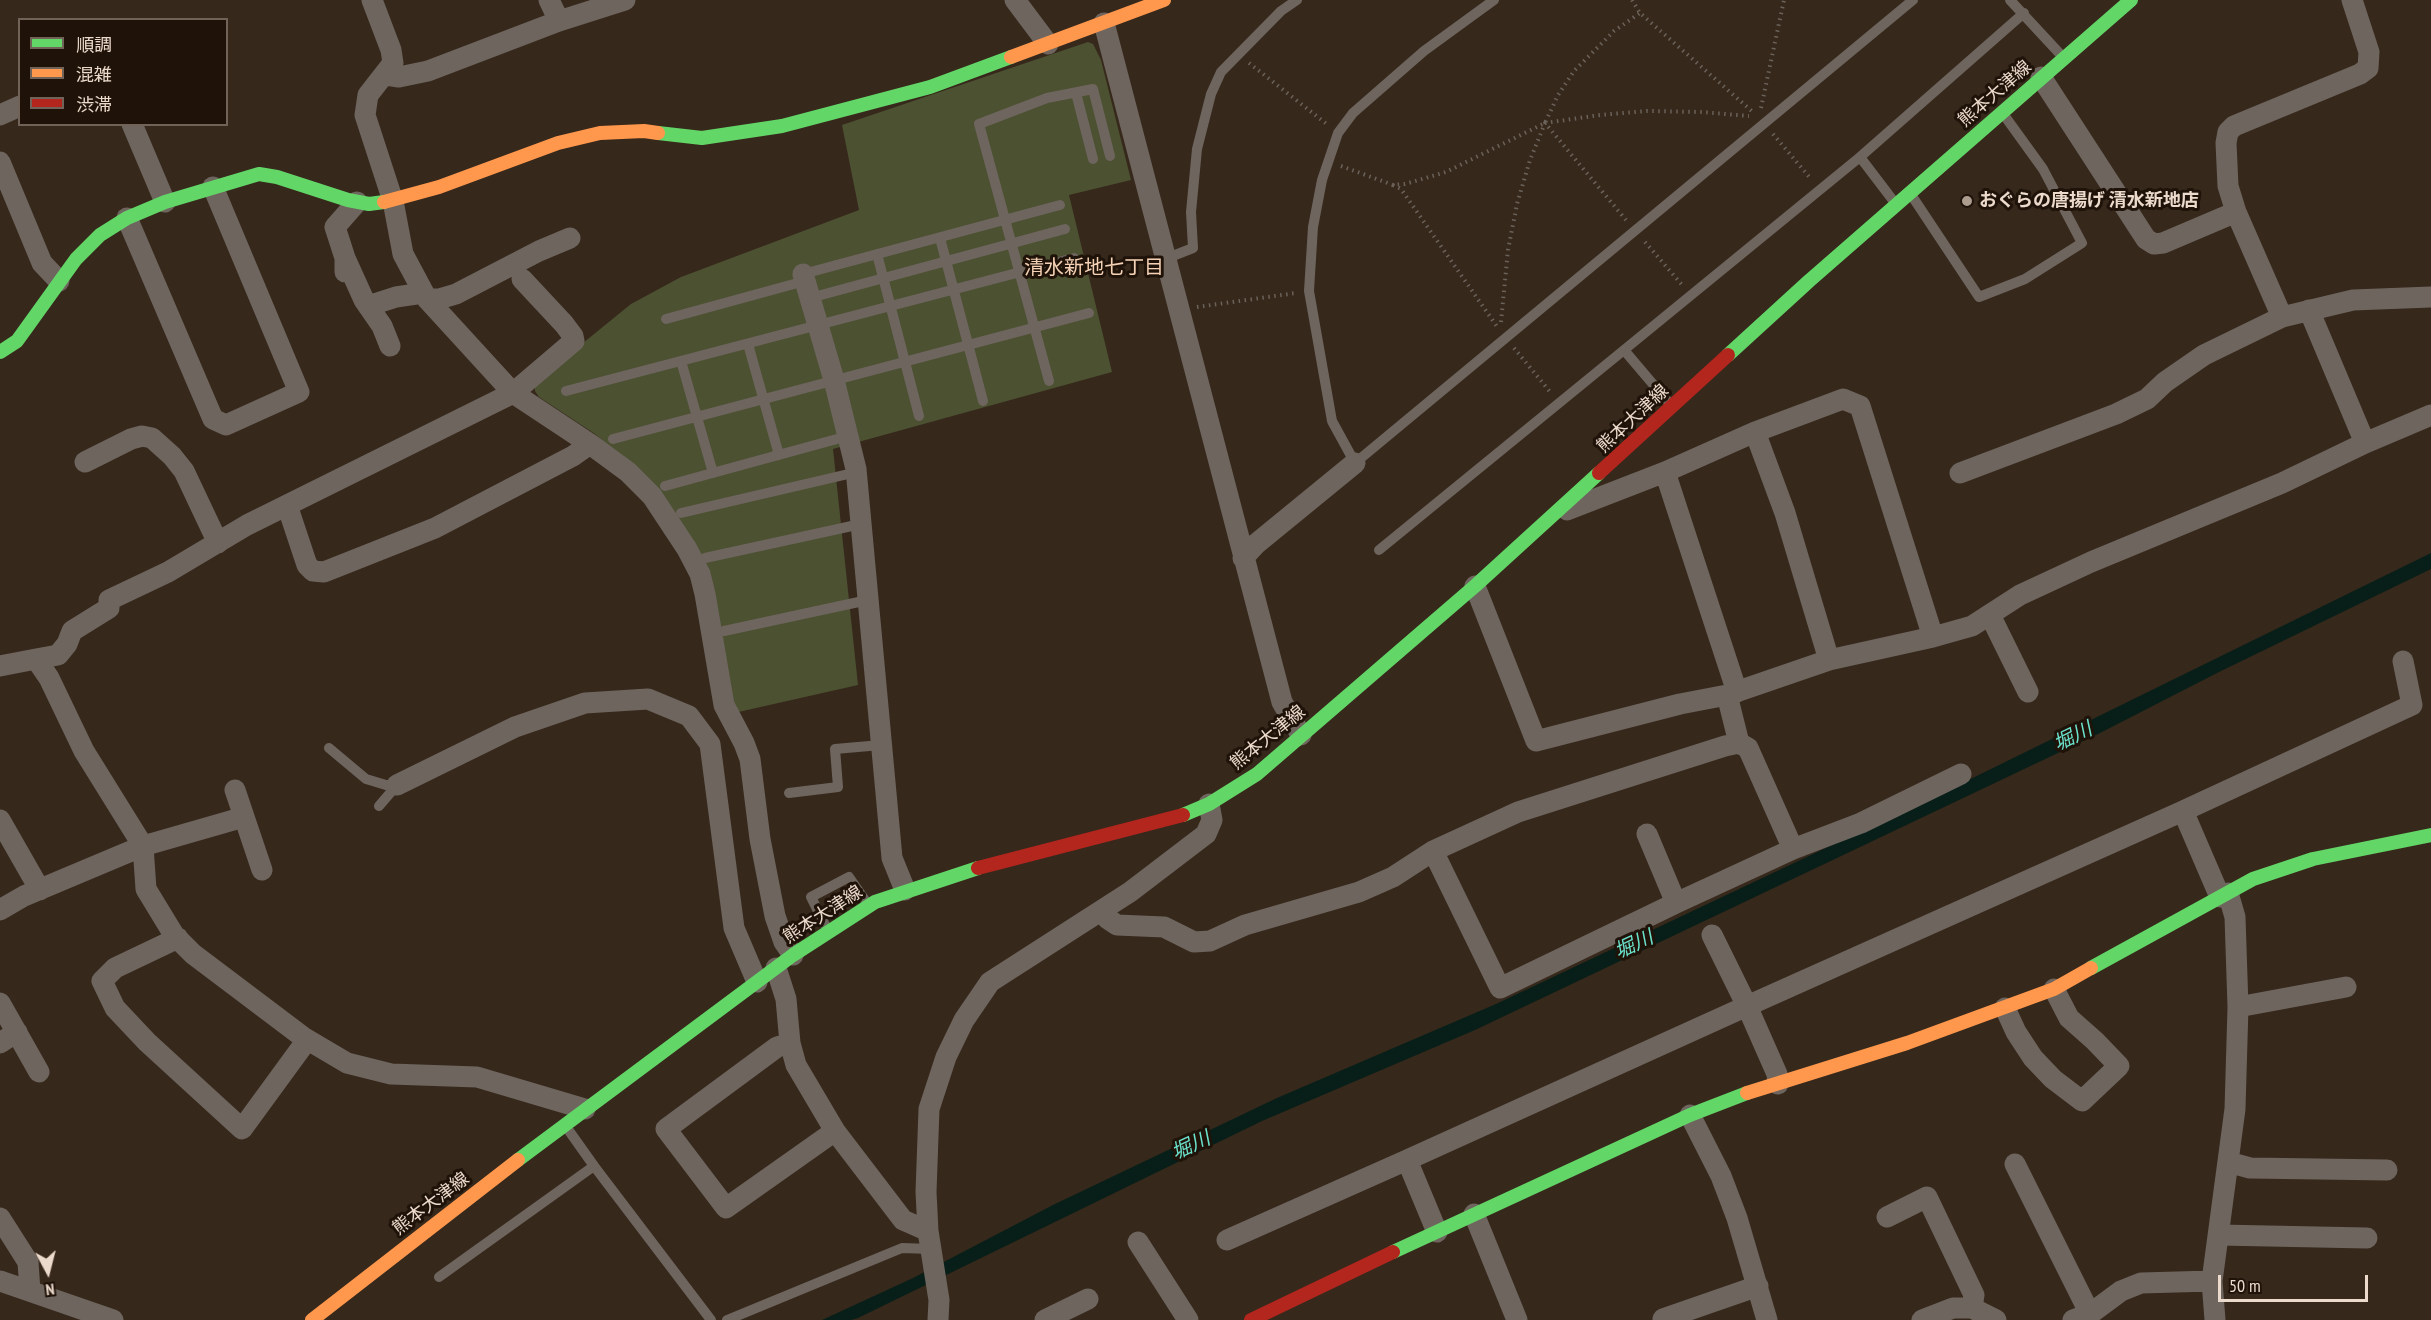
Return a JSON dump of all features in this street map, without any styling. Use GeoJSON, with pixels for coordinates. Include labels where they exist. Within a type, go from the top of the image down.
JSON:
{"type":"FeatureCollection","features":[{"type":"Feature","properties":{"kind":"street"},"geometry":{"type":"LineString","coordinates":[[372,0],[393,63],[386,75],[368,95],[365,116],[393,201],[403,254],[425,296],[513,393],[628,472],[652,495],[687,549],[700,574],[724,705],[744,742],[750,759],[760,839],[775,916],[784,942],[790,1043],[796,1065],[835,1131],[903,1220],[931,1246]]}},
{"type":"Feature","properties":{"kind":"street"},"geometry":{"type":"LineString","coordinates":[[549,0],[559,21]]}},
{"type":"Feature","properties":{"kind":"street"},"geometry":{"type":"LineString","coordinates":[[386,75],[399,78],[428,71],[559,21],[625,0]]}},
{"type":"Feature","properties":{"kind":"street"},"geometry":{"type":"LineString","coordinates":[[1015,0],[1048,44]]}},
{"type":"Feature","properties":{"kind":"street"},"geometry":{"type":"LineString","coordinates":[[0,352],[17,340],[59,281],[100,235],[126,219],[165,202],[213,187],[258,174],[277,177],[369,204],[393,201],[439,188],[558,143],[600,133],[645,131],[702,138],[782,126],[930,87],[1164,0]]}},
{"type":"Feature","properties":{"kind":"street","name":"熊本大津線"},"geometry":{"type":"LineString","coordinates":[[312,1320],[585,1109],[785,961],[868,906],[905,890],[960,873],[1183,815],[1209,804],[1257,774],[1556,515],[1896,205],[2131,0]]}},
{"type":"Feature","properties":{"kind":"street"},"geometry":{"type":"LineString","coordinates":[[2282,317],[2236,212],[2228,186],[2226,143],[2228,132],[2234,126],[2360,74],[2368,68],[2369,52],[2352,0]]}},
{"type":"Feature","properties":{"kind":"street"},"geometry":{"type":"LineString","coordinates":[[1104,23],[1282,702],[1301,735]]}},
{"type":"Feature","properties":{"kind":"street"},"geometry":{"type":"LineString","coordinates":[[2042,77],[2146,239],[2154,244],[2163,243],[2236,212]]}},
{"type":"Feature","properties":{"kind":"street"},"geometry":{"type":"LineString","coordinates":[[0,115],[18,107]]}},
{"type":"Feature","properties":{"kind":"street"},"geometry":{"type":"LineString","coordinates":[[133,126],[165,202]]}},
{"type":"Feature","properties":{"kind":"street"},"geometry":{"type":"LineString","coordinates":[[0,162],[42,263],[59,281]]}},
{"type":"Feature","properties":{"kind":"street"},"geometry":{"type":"LineString","coordinates":[[126,219],[213,419],[226,425],[299,392],[213,187]]}},
{"type":"Feature","properties":{"kind":"street"},"geometry":{"type":"LineString","coordinates":[[357,202],[335,227],[345,266],[368,306],[380,321],[390,346]]}},
{"type":"Feature","properties":{"kind":"street"},"geometry":{"type":"LineString","coordinates":[[368,306],[396,297],[425,296],[439,299],[456,294],[539,251],[570,238]]}},
{"type":"Feature","properties":{"kind":"street"},"geometry":{"type":"LineString","coordinates":[[0,666],[58,655],[67,644],[72,631],[109,608],[109,600],[168,572],[287,506],[513,393],[574,342],[573,336],[564,324],[522,279]]}},
{"type":"Feature","properties":{"kind":"street"},"geometry":{"type":"LineString","coordinates":[[806,284],[834,380],[857,472],[892,858],[905,890]]}},
{"type":"Feature","properties":{"kind":"street"},"geometry":{"type":"LineString","coordinates":[[1960,473],[2116,414],[2147,399],[2165,382],[2204,355],[2282,317],[2353,300],[2431,297]]}},
{"type":"Feature","properties":{"kind":"street"},"geometry":{"type":"LineString","coordinates":[[2310,310],[2365,443]]}},
{"type":"Feature","properties":{"kind":"street"},"geometry":{"type":"LineString","coordinates":[[1556,515],[1665,472],[1755,432],[1843,399],[1860,406],[1933,637]]}},
{"type":"Feature","properties":{"kind":"street"},"geometry":{"type":"LineString","coordinates":[[1475,586],[1536,741],[1732,693],[1829,660],[1972,626],[2020,595],[2091,562],[2282,483],[2365,443],[2431,415]]}},
{"type":"Feature","properties":{"kind":"street"},"geometry":{"type":"LineString","coordinates":[[1755,432],[1785,513],[1829,660]]}},
{"type":"Feature","properties":{"kind":"street"},"geometry":{"type":"LineString","coordinates":[[85,462],[142,436],[152,438],[172,456],[184,471],[218,543]]}},
{"type":"Feature","properties":{"kind":"street"},"geometry":{"type":"LineString","coordinates":[[287,506],[307,565],[313,571],[324,572],[435,528],[564,461],[590,444]]}},
{"type":"Feature","properties":{"kind":"street"},"geometry":{"type":"LineString","coordinates":[[1243,558],[1256,544],[1355,463]]}},
{"type":"Feature","properties":{"kind":"street"},"geometry":{"type":"LineString","coordinates":[[1665,472],[1732,693],[1739,743]]}},
{"type":"Feature","properties":{"kind":"street"},"geometry":{"type":"LineString","coordinates":[[1990,615],[2028,692]]}},
{"type":"Feature","properties":{"kind":"street"},"geometry":{"type":"LineString","coordinates":[[36,659],[49,678],[84,751],[143,846],[146,889],[178,938],[192,954],[308,1040],[346,1063],[391,1074],[477,1077],[585,1109]]}},
{"type":"Feature","properties":{"kind":"street"},"geometry":{"type":"LineString","coordinates":[[1227,1240],[2182,811],[2412,705],[2403,661]]}},
{"type":"Feature","properties":{"kind":"street"},"geometry":{"type":"LineString","coordinates":[[397,785],[515,727],[585,703],[648,699],[689,716],[710,744],[734,928],[758,982]]}},
{"type":"Feature","properties":{"kind":"street"},"geometry":{"type":"LineString","coordinates":[[1101,910],[1117,925],[1164,927],[1194,942],[1210,941],[1245,925],[1359,892],[1394,877],[1433,851],[1518,812],[1739,743],[1748,748],[1793,849]]}},
{"type":"Feature","properties":{"kind":"street"},"geometry":{"type":"LineString","coordinates":[[1433,851],[1500,988],[1676,903],[1793,849],[1861,823],[1961,774]]}},
{"type":"Feature","properties":{"kind":"street"},"geometry":{"type":"LineString","coordinates":[[235,790],[262,870]]}},
{"type":"Feature","properties":{"kind":"street"},"geometry":{"type":"LineString","coordinates":[[938,1320],[939,1293],[931,1246],[926,1191],[929,1109],[946,1057],[964,1020],[990,982],[1130,892],[1206,834],[1212,820],[1209,804]]}},
{"type":"Feature","properties":{"kind":"street"},"geometry":{"type":"LineString","coordinates":[[2182,811],[2235,917],[2238,1007],[2235,1108],[2212,1281],[2215,1320]]}},
{"type":"Feature","properties":{"kind":"street"},"geometry":{"type":"LineString","coordinates":[[0,910],[40,890],[143,846],[244,817]]}},
{"type":"Feature","properties":{"kind":"street"},"geometry":{"type":"LineString","coordinates":[[0,820],[40,890]]}},
{"type":"Feature","properties":{"kind":"street"},"geometry":{"type":"LineString","coordinates":[[1647,834],[1676,903]]}},
{"type":"Feature","properties":{"kind":"street"},"geometry":{"type":"LineString","coordinates":[[1252,1320],[1474,1214],[1690,1115],[1735,1097],[1908,1043],[2054,989],[2253,879],[2313,859],[2431,835]]}},
{"type":"Feature","properties":{"kind":"street"},"geometry":{"type":"LineString","coordinates":[[1712,935],[1747,1005],[1777,1074],[1778,1084]]}},
{"type":"Feature","properties":{"kind":"street"},"geometry":{"type":"LineString","coordinates":[[178,938],[115,968],[102,981],[115,1008],[147,1042],[242,1129],[308,1040]]}},
{"type":"Feature","properties":{"kind":"street"},"geometry":{"type":"LineString","coordinates":[[2238,1007],[2346,987]]}},
{"type":"Feature","properties":{"kind":"street"},"geometry":{"type":"LineString","coordinates":[[2005,1008],[2016,1032],[2033,1058],[2053,1079],[2082,1101],[2118,1066],[2069,1018],[2054,989]]}},
{"type":"Feature","properties":{"kind":"street"},"geometry":{"type":"LineString","coordinates":[[0,1003],[8,1038],[39,1072]]}},
{"type":"Feature","properties":{"kind":"street"},"geometry":{"type":"LineString","coordinates":[[790,1043],[777,1047],[666,1129],[726,1208],[835,1131]]}},
{"type":"Feature","properties":{"kind":"street"},"geometry":{"type":"LineString","coordinates":[[1690,1115],[1725,1186],[1737,1218],[1767,1320]]}},
{"type":"Feature","properties":{"kind":"street"},"geometry":{"type":"LineString","coordinates":[[1407,1160],[1437,1232]]}},
{"type":"Feature","properties":{"kind":"street"},"geometry":{"type":"LineString","coordinates":[[2228,1162],[2250,1168],[2387,1170]]}},
{"type":"Feature","properties":{"kind":"street"},"geometry":{"type":"LineString","coordinates":[[2015,1164],[2082,1317],[2121,1291],[2141,1283],[2212,1281]]}},
{"type":"Feature","properties":{"kind":"street"},"geometry":{"type":"LineString","coordinates":[[1887,1216],[1927,1197],[1974,1295],[1972,1308]]}},
{"type":"Feature","properties":{"kind":"street"},"geometry":{"type":"LineString","coordinates":[[1474,1214],[1517,1320]]}},
{"type":"Feature","properties":{"kind":"street"},"geometry":{"type":"LineString","coordinates":[[0,1218],[28,1262],[30,1291]]}},
{"type":"Feature","properties":{"kind":"street"},"geometry":{"type":"LineString","coordinates":[[2219,1235],[2367,1238]]}},
{"type":"Feature","properties":{"kind":"street"},"geometry":{"type":"LineString","coordinates":[[1138,1242],[1188,1320]]}},
{"type":"Feature","properties":{"kind":"street"},"geometry":{"type":"LineString","coordinates":[[0,1281],[113,1320]]}},
{"type":"Feature","properties":{"kind":"street"},"geometry":{"type":"LineString","coordinates":[[1663,1318],[1758,1286]]}},
{"type":"Feature","properties":{"kind":"street"},"geometry":{"type":"LineString","coordinates":[[1045,1320],[1088,1299]]}},
{"type":"Feature","properties":{"kind":"street"},"geometry":{"type":"LineString","coordinates":[[1923,1320],[1953,1308],[1972,1308],[1995,1320]]}},
{"type":"Feature","properties":{"kind":"lane"},"geometry":{"type":"LineString","coordinates":[[1166,259],[1193,248],[1191,212],[1197,149],[1211,94],[1221,72],[1237,53],[1281,11],[1297,0]]}},
{"type":"Feature","properties":{"kind":"lane"},"geometry":{"type":"LineString","coordinates":[[1494,0],[1424,51],[1353,113],[1338,134],[1329,161],[1313,227],[1309,291],[1332,421],[1355,463],[1913,0]]}},
{"type":"Feature","properties":{"kind":"lane"},"geometry":{"type":"LineString","coordinates":[[2010,0],[2064,58]]}},
{"type":"Feature","properties":{"kind":"lane"},"geometry":{"type":"LineString","coordinates":[[1379,550],[1860,157],[2024,13]]}},
{"type":"Feature","properties":{"kind":"lane"},"geometry":{"type":"LineString","coordinates":[[1049,381],[979,124],[1047,98],[1092,89],[1110,156]]}},
{"type":"Feature","properties":{"kind":"lane"},"geometry":{"type":"LineString","coordinates":[[1076,93],[1093,159]]}},
{"type":"Feature","properties":{"kind":"lane"},"geometry":{"type":"LineString","coordinates":[[1911,193],[1979,297],[2025,279],[2082,243],[2043,169],[2001,112]]}},
{"type":"Feature","properties":{"kind":"lane"},"geometry":{"type":"LineString","coordinates":[[1860,157],[1896,205]]}},
{"type":"Feature","properties":{"kind":"lane"},"geometry":{"type":"LineString","coordinates":[[666,319],[806,284],[877,254],[1060,205]]}},
{"type":"Feature","properties":{"kind":"lane"},"geometry":{"type":"LineString","coordinates":[[806,284],[883,278],[1065,229]]}},
{"type":"Feature","properties":{"kind":"lane"},"geometry":{"type":"LineString","coordinates":[[940,238],[983,401]]}},
{"type":"Feature","properties":{"kind":"lane"},"geometry":{"type":"LineString","coordinates":[[877,254],[919,417]]}},
{"type":"Feature","properties":{"kind":"lane"},"geometry":{"type":"LineString","coordinates":[[566,391],[1074,258]]}},
{"type":"Feature","properties":{"kind":"lane"},"geometry":{"type":"LineString","coordinates":[[613,439],[1089,313]]}},
{"type":"Feature","properties":{"kind":"lane"},"geometry":{"type":"LineString","coordinates":[[748,344],[779,455]]}},
{"type":"Feature","properties":{"kind":"lane"},"geometry":{"type":"LineString","coordinates":[[1624,350],[1672,407]]}},
{"type":"Feature","properties":{"kind":"lane"},"geometry":{"type":"LineString","coordinates":[[681,361],[713,473]]}},
{"type":"Feature","properties":{"kind":"lane"},"geometry":{"type":"LineString","coordinates":[[665,486],[848,436]]}},
{"type":"Feature","properties":{"kind":"lane"},"geometry":{"type":"LineString","coordinates":[[681,513],[857,472]]}},
{"type":"Feature","properties":{"kind":"lane"},"geometry":{"type":"LineString","coordinates":[[705,558],[861,524]]}},
{"type":"Feature","properties":{"kind":"lane"},"geometry":{"type":"LineString","coordinates":[[724,631],[868,600]]}},
{"type":"Feature","properties":{"kind":"lane"},"geometry":{"type":"LineString","coordinates":[[789,793],[838,787],[835,749],[881,745]]}},
{"type":"Feature","properties":{"kind":"lane"},"geometry":{"type":"LineString","coordinates":[[329,748],[366,779],[386,785],[397,785]]}},
{"type":"Feature","properties":{"kind":"lane"},"geometry":{"type":"LineString","coordinates":[[379,806],[397,785]]}},
{"type":"Feature","properties":{"kind":"lane"},"geometry":{"type":"LineString","coordinates":[[828,931],[811,897],[849,877],[868,906]]}},
{"type":"Feature","properties":{"kind":"lane"},"geometry":{"type":"LineString","coordinates":[[564,1125],[711,1320]]}},
{"type":"Feature","properties":{"kind":"lane"},"geometry":{"type":"LineString","coordinates":[[439,1277],[594,1166]]}},
{"type":"Feature","properties":{"kind":"lane"},"geometry":{"type":"LineString","coordinates":[[727,1320],[902,1248],[931,1246]]}},
{"type":"Feature","properties":{"kind":"path"},"geometry":{"type":"LineString","coordinates":[[1393,185],[1405,184],[1446,172],[1545,123],[1647,111],[1701,112],[1759,117],[1640,13],[1632,0]]}},
{"type":"Feature","properties":{"kind":"path"},"geometry":{"type":"LineString","coordinates":[[1329,161],[1401,189],[1500,332],[1508,250],[1517,204],[1530,160],[1545,123],[1558,95],[1574,71],[1614,32],[1640,13]]}},
{"type":"Feature","properties":{"kind":"path"},"geometry":{"type":"LineString","coordinates":[[1237,53],[1338,134]]}},
{"type":"Feature","properties":{"kind":"path"},"geometry":{"type":"LineString","coordinates":[[1545,123],[1690,295]]}},
{"type":"Feature","properties":{"kind":"path"},"geometry":{"type":"LineString","coordinates":[[1178,309],[1309,291]]}},
{"type":"Feature","properties":{"kind":"path"},"geometry":{"type":"LineString","coordinates":[[1506,338],[1559,403]]}},
{"type":"Feature","properties":{"kind":"green space"},"geometry":{"type":"Polygon","coordinates":[[[1088,42],[1093,44],[1101,60],[1131,180],[1069,195],[1112,372],[833,449],[858,685],[734,713],[707,575],[660,490],[595,434],[539,397],[535,391],[535,382],[631,304],[681,277],[859,210],[842,125],[1088,42]]]}},
{"type":"Feature","properties":{"kind":"water","name":"堀川"},"geometry":{"type":"Polygon","coordinates":[[[2431,553],[2431,569],[2219,672],[2100,733],[1475,1030],[1262,1121],[858,1318],[822,1320],[913,1278],[1053,1205],[1277,1098],[1496,1004],[1942,793],[2431,553]]]}},
{"type":"Feature","properties":{"kind":"traffic: fast"},"geometry":{"type":"LineString","coordinates":[[1728,355],[1809,281],[2131,0]]}},
{"type":"Feature","properties":{"kind":"traffic: fast"},"geometry":{"type":"LineString","coordinates":[[658,133],[702,138],[782,126],[930,87],[1011,57]]}},
{"type":"Feature","properties":{"kind":"traffic: fast"},"geometry":{"type":"LineString","coordinates":[[0,352],[17,341],[76,259],[100,235],[127,218],[165,202],[259,174],[277,177],[348,200],[369,204],[384,202]]}},
{"type":"Feature","properties":{"kind":"traffic: fast"},"geometry":{"type":"LineString","coordinates":[[1183,815],[1209,804],[1257,774],[1475,586],[1599,473]]}},
{"type":"Feature","properties":{"kind":"traffic: fast"},"geometry":{"type":"LineString","coordinates":[[2091,968],[2253,879],[2313,859],[2431,835]]}},
{"type":"Feature","properties":{"kind":"traffic: fast"},"geometry":{"type":"LineString","coordinates":[[518,1160],[793,955],[875,902],[978,868]]}},
{"type":"Feature","properties":{"kind":"traffic: fast"},"geometry":{"type":"LineString","coordinates":[[1393,1252],[1690,1115],[1747,1093]]}},
{"type":"Feature","properties":{"kind":"traffic: slow"},"geometry":{"type":"LineString","coordinates":[[1011,57],[1164,0]]}},
{"type":"Feature","properties":{"kind":"traffic: slow"},"geometry":{"type":"LineString","coordinates":[[384,202],[439,187],[558,143],[600,133],[644,131],[658,133]]}},
{"type":"Feature","properties":{"kind":"traffic: slow"},"geometry":{"type":"LineString","coordinates":[[1747,1093],[1907,1043],[2054,989],[2091,968]]}},
{"type":"Feature","properties":{"kind":"traffic: slow"},"geometry":{"type":"LineString","coordinates":[[312,1320],[518,1160]]}},
{"type":"Feature","properties":{"kind":"traffic: jam"},"geometry":{"type":"LineString","coordinates":[[1599,473],[1728,355]]}},
{"type":"Feature","properties":{"kind":"traffic: jam"},"geometry":{"type":"LineString","coordinates":[[978,868],[1183,815]]}},
{"type":"Feature","properties":{"kind":"traffic: jam"},"geometry":{"type":"LineString","coordinates":[[1251,1320],[1393,1252]]}},
{"type":"Feature","properties":{"kind":"place","name":"おぐらの唐揚げ 清水新地店"},"geometry":{"type":"Point","coordinates":[1967,201]}},
{"type":"Feature","properties":{"kind":"district","name":"清水新地七丁目"},"geometry":{"type":"Point","coordinates":[1094,268]}}]}
